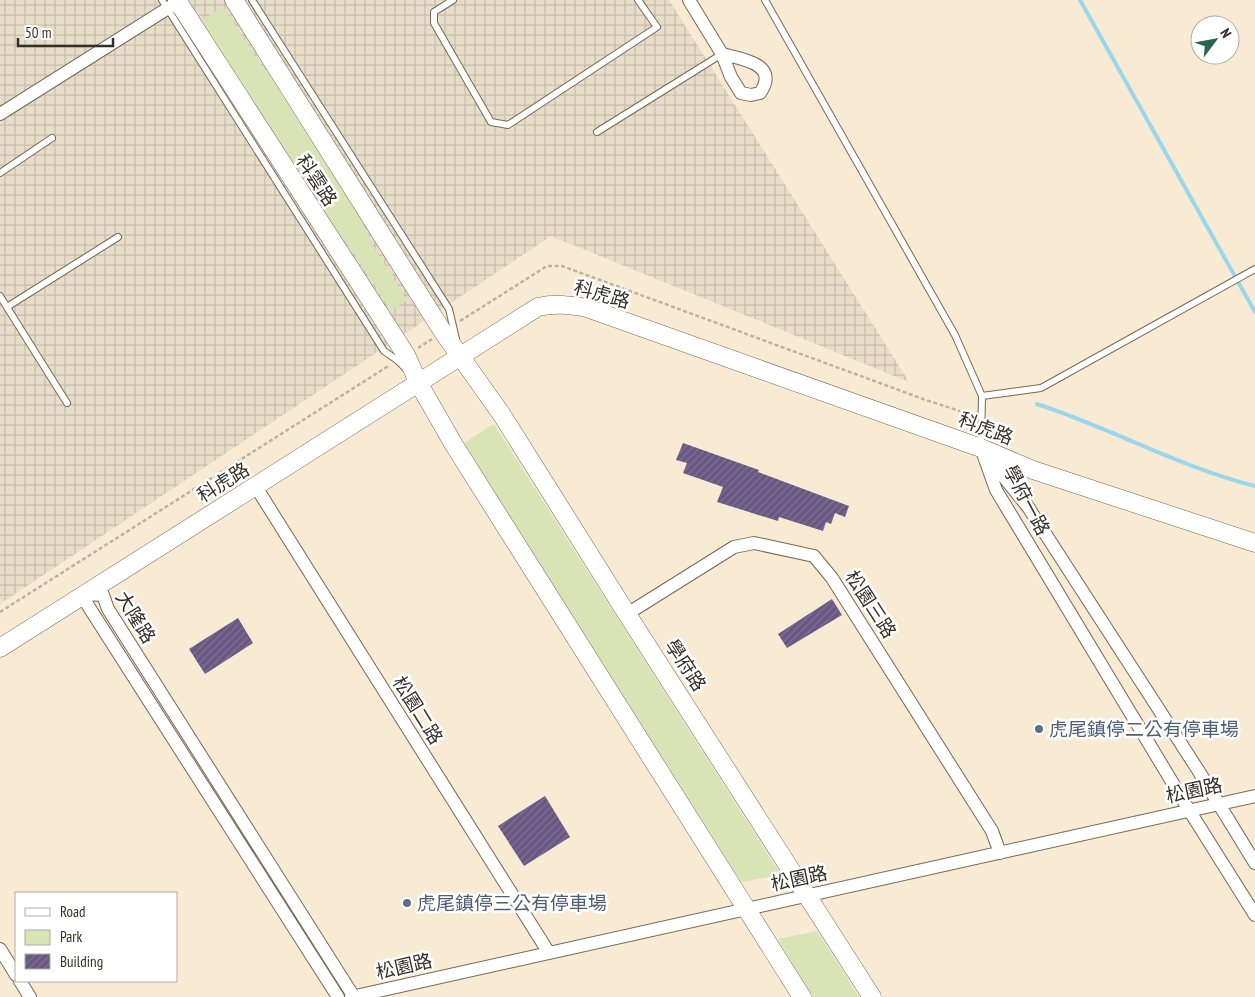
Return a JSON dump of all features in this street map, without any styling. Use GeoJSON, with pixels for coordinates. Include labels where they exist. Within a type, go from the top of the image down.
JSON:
{"type":"FeatureCollection","features":[{"type":"Feature","properties":{"kind":"street","name":"科雲路"},"geometry":{"type":"LineString","coordinates":[[234,0],[461,357]]}},
{"type":"Feature","properties":{"kind":"street"},"geometry":{"type":"LineString","coordinates":[[689,0],[722,54]]}},
{"type":"Feature","properties":{"kind":"street","name":"科雲路"},"geometry":{"type":"LineString","coordinates":[[173,2],[406,355],[419,384]]}},
{"type":"Feature","properties":{"kind":"street"},"geometry":{"type":"LineString","coordinates":[[0,114],[173,2]]}},
{"type":"Feature","properties":{"kind":"street","name":"科虎路"},"geometry":{"type":"LineString","coordinates":[[0,648],[538,308],[550,304],[565,304],[587,308],[981,448],[1033,470],[1255,543]]}},
{"type":"Feature","properties":{"kind":"street","name":"學府路"},"geometry":{"type":"LineString","coordinates":[[461,357],[502,414],[627,614],[872,997]]}},
{"type":"Feature","properties":{"kind":"street"},"geometry":{"type":"LineString","coordinates":[[419,384],[459,454],[802,997]]}},
{"type":"Feature","properties":{"kind":"street","name":"學府一路"},"geometry":{"type":"LineString","coordinates":[[981,448],[1028,507],[1255,863]]}},
{"type":"Feature","properties":{"kind":"street","name":"學府一路"},"geometry":{"type":"LineString","coordinates":[[981,448],[996,490],[1189,810],[1255,915]]}},
{"type":"Feature","properties":{"kind":"street","name":"松園二路"},"geometry":{"type":"LineString","coordinates":[[256,487],[549,953]]}},
{"type":"Feature","properties":{"kind":"street","name":"松園三路"},"geometry":{"type":"LineString","coordinates":[[627,614],[734,547],[754,543],[814,556],[832,578],[992,831],[1000,852]]}},
{"type":"Feature","properties":{"kind":"street","name":"大隆路"},"geometry":{"type":"LineString","coordinates":[[338,997],[87,604],[86,594],[103,596],[108,608],[353,997]]}},
{"type":"Feature","properties":{"kind":"street","name":"松園路"},"geometry":{"type":"LineString","coordinates":[[353,997],[1255,796]]}},
{"type":"Feature","properties":{"kind":"street"},"geometry":{"type":"LineString","coordinates":[[0,950],[15,973]]}},
{"type":"Feature","properties":{"kind":"street"},"geometry":{"type":"LineString","coordinates":[[21,982],[30,997]]}},
{"type":"Feature","properties":{"kind":"lane"},"geometry":{"type":"LineString","coordinates":[[252,0],[449,309],[461,357]]}},
{"type":"Feature","properties":{"kind":"lane"},"geometry":{"type":"LineString","coordinates":[[452,0],[434,12],[434,23],[492,122],[508,125],[657,27],[638,0]]}},
{"type":"Feature","properties":{"kind":"lane"},"geometry":{"type":"LineString","coordinates":[[765,0],[955,336],[982,396],[981,448]]}},
{"type":"Feature","properties":{"kind":"lane"},"geometry":{"type":"LineString","coordinates":[[597,132],[722,54]]}},
{"type":"Feature","properties":{"kind":"lane"},"geometry":{"type":"LineString","coordinates":[[0,172],[52,138]]}},
{"type":"Feature","properties":{"kind":"lane"},"geometry":{"type":"LineString","coordinates":[[7,308],[118,237]]}},
{"type":"Feature","properties":{"kind":"lane"},"geometry":{"type":"LineString","coordinates":[[982,396],[1040,388],[1255,269]]}},
{"type":"Feature","properties":{"kind":"lane"},"geometry":{"type":"LineString","coordinates":[[0,296],[67,403]]}},
{"type":"Feature","properties":{"kind":"shaded area"},"geometry":{"type":"Polygon","coordinates":[[[0,0],[669,0],[909,382],[551,236],[0,604],[0,0]]]}},
{"type":"Feature","properties":{"kind":"green space"},"geometry":{"type":"Polygon","coordinates":[[[223,6],[261,65],[281,89],[351,200],[375,249],[407,300],[391,311],[350,247],[325,217],[200,22],[223,6]]]}},
{"type":"Feature","properties":{"kind":"green space"},"geometry":{"type":"Polygon","coordinates":[[[494,424],[781,875],[741,882],[464,443],[494,424]]]}},
{"type":"Feature","properties":{"kind":"green space"},"geometry":{"type":"Polygon","coordinates":[[[817,931],[859,997],[813,997],[778,939],[817,931]]]}},
{"type":"Feature","properties":{"kind":"building"},"geometry":{"type":"Polygon","coordinates":[[[683,443],[759,470],[758,472],[849,506],[845,517],[835,513],[831,524],[826,522],[823,531],[779,517],[778,521],[717,502],[723,487],[683,473],[687,463],[676,460],[683,443]]]}},
{"type":"Feature","properties":{"kind":"building"},"geometry":{"type":"Polygon","coordinates":[[[832,599],[842,615],[787,648],[778,634],[832,599]]]}},
{"type":"Feature","properties":{"kind":"building"},"geometry":{"type":"Polygon","coordinates":[[[238,618],[253,643],[205,674],[189,649],[238,618]]]}},
{"type":"Feature","properties":{"kind":"building"},"geometry":{"type":"Polygon","coordinates":[[[545,796],[570,837],[524,866],[498,826],[545,796]]]}},
{"type":"Feature","properties":{"kind":"waterway"},"geometry":{"type":"LineString","coordinates":[[1080,0],[1255,312]]}},
{"type":"Feature","properties":{"kind":"waterway"},"geometry":{"type":"LineString","coordinates":[[1037,404],[1092,424],[1199,469],[1255,486]]}},
{"type":"Feature","properties":{"kind":"place","name":"虎尾鎮停二公有停車場"},"geometry":{"type":"Point","coordinates":[1039,729]}},
{"type":"Feature","properties":{"kind":"place","name":"虎尾鎮停三公有停車場"},"geometry":{"type":"Point","coordinates":[407,903]}}]}
